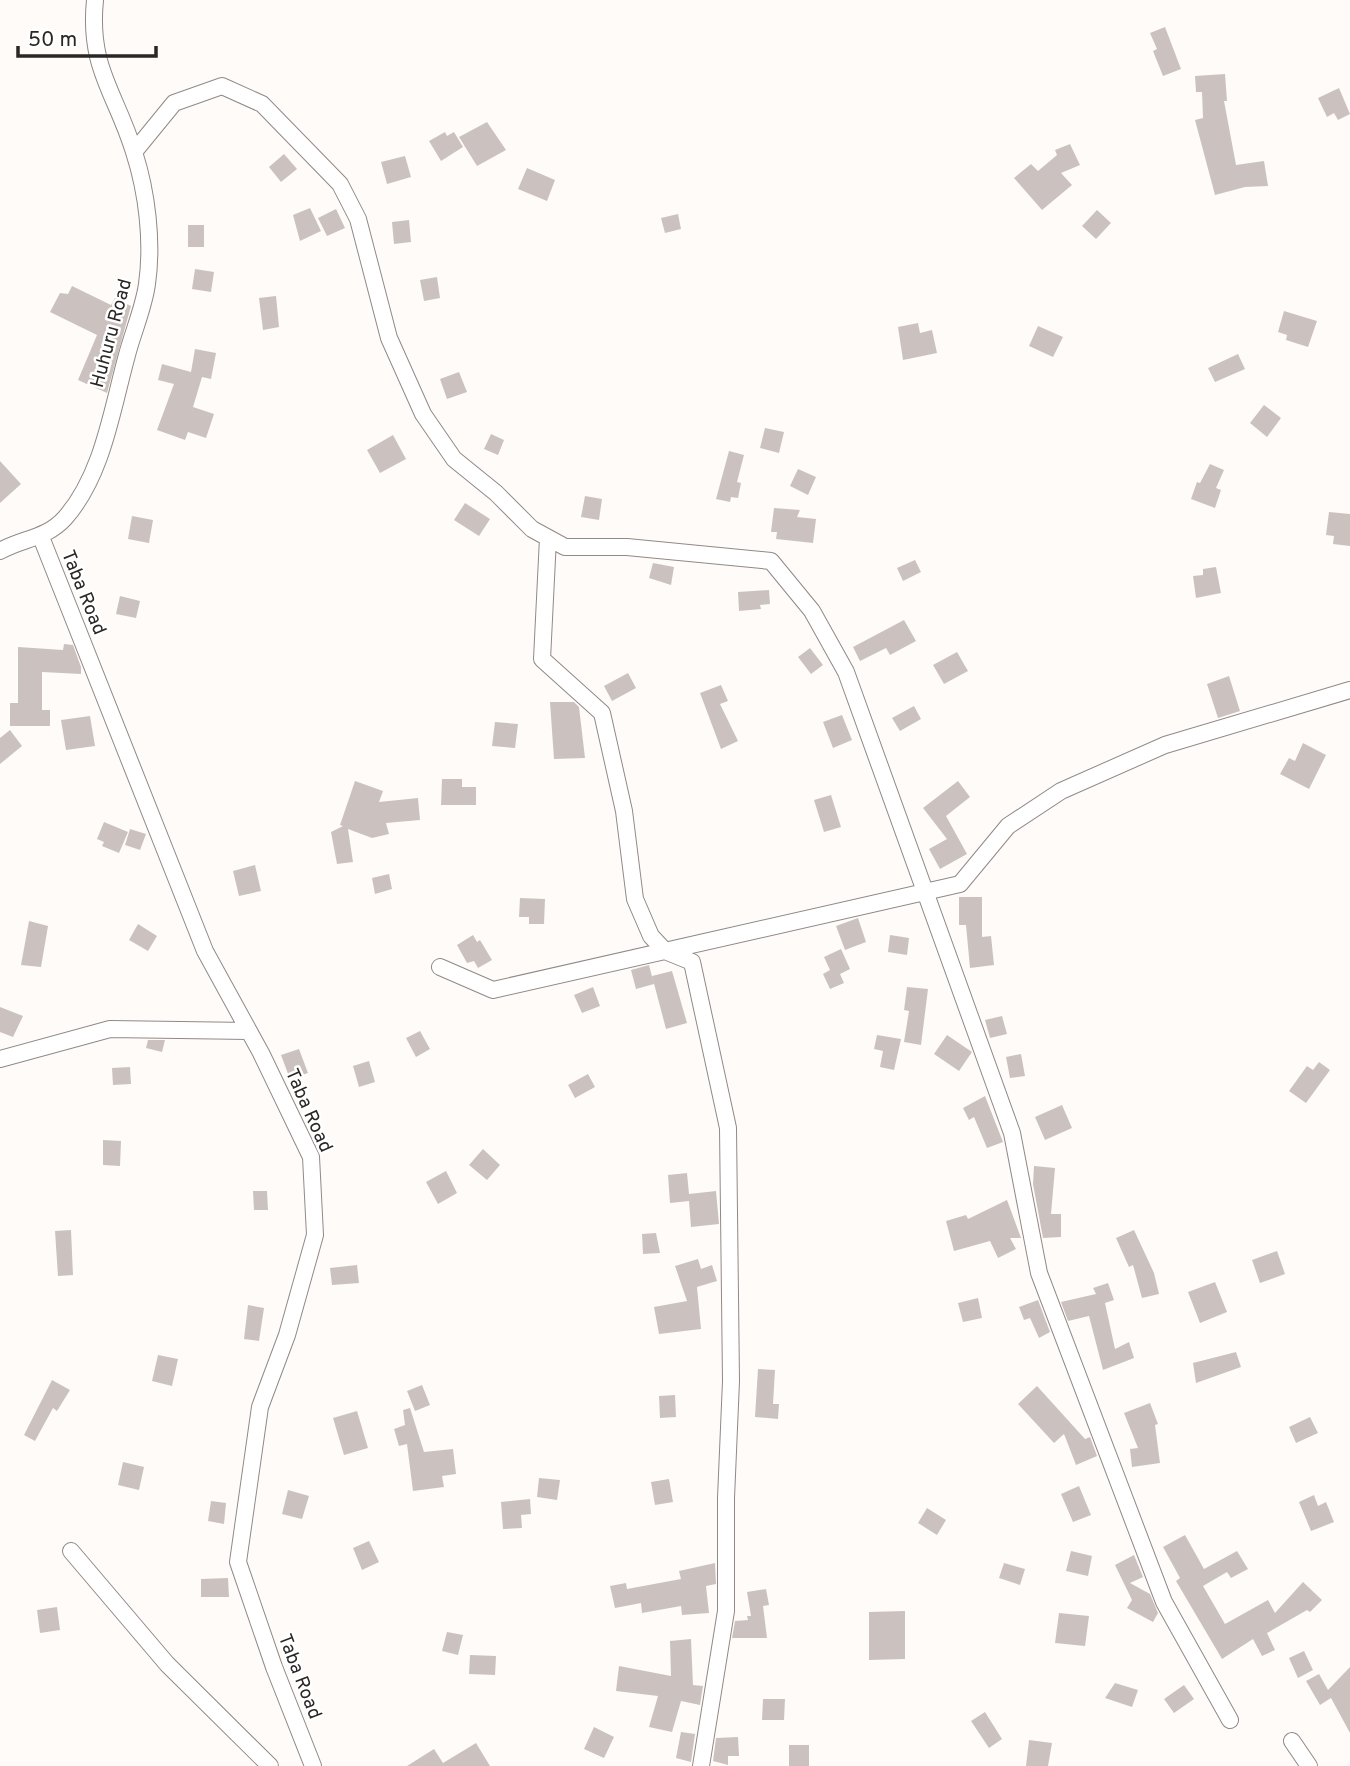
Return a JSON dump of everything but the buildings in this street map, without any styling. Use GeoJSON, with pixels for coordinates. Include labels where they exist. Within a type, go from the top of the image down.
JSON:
{"type":"FeatureCollection","features":[{"type":"Feature","properties":{"kind":"street","name":"Huhuru Road"},"geometry":{"type":"LineString","coordinates":[[41,537],[63,520],[79,499],[96,465],[147,285],[149,242],[134,152],[109,96],[95,52],[95,0]]}},
{"type":"Feature","properties":{"kind":"street"},"geometry":{"type":"LineString","coordinates":[[134,152],[174,103],[222,86],[262,104],[340,184],[358,219],[389,338],[423,414],[454,459],[496,493],[532,529],[565,547],[627,547],[771,561],[812,611],[846,672],[1012,1133],[1039,1273],[1164,1602],[1230,1720]]}},
{"type":"Feature","properties":{"kind":"street"},"geometry":{"type":"LineString","coordinates":[[0,551],[11,544],[41,537]]}},
{"type":"Feature","properties":{"kind":"street","name":"Taba Road"},"geometry":{"type":"LineString","coordinates":[[41,537],[205,951],[249,1031],[311,1157],[315,1235],[287,1335],[260,1407],[238,1562],[274,1667],[313,1766]]}},
{"type":"Feature","properties":{"kind":"street"},"geometry":{"type":"LineString","coordinates":[[548,538],[542,659],[602,713],[624,811],[635,898],[651,936],[665,951],[692,962],[728,1128],[732,1381],[726,1498],[726,1611],[701,1766]]}},
{"type":"Feature","properties":{"kind":"street"},"geometry":{"type":"LineString","coordinates":[[440,967],[493,990],[960,884],[1008,826],[1061,791],[1165,745],[1350,690]]}},
{"type":"Feature","properties":{"kind":"street"},"geometry":{"type":"LineString","coordinates":[[0,1059],[110,1029],[249,1031]]}},
{"type":"Feature","properties":{"kind":"street"},"geometry":{"type":"LineString","coordinates":[[71,1551],[167,1664],[270,1766]]}},
{"type":"Feature","properties":{"kind":"street"},"geometry":{"type":"LineString","coordinates":[[1292,1741],[1309,1766]]}}]}
